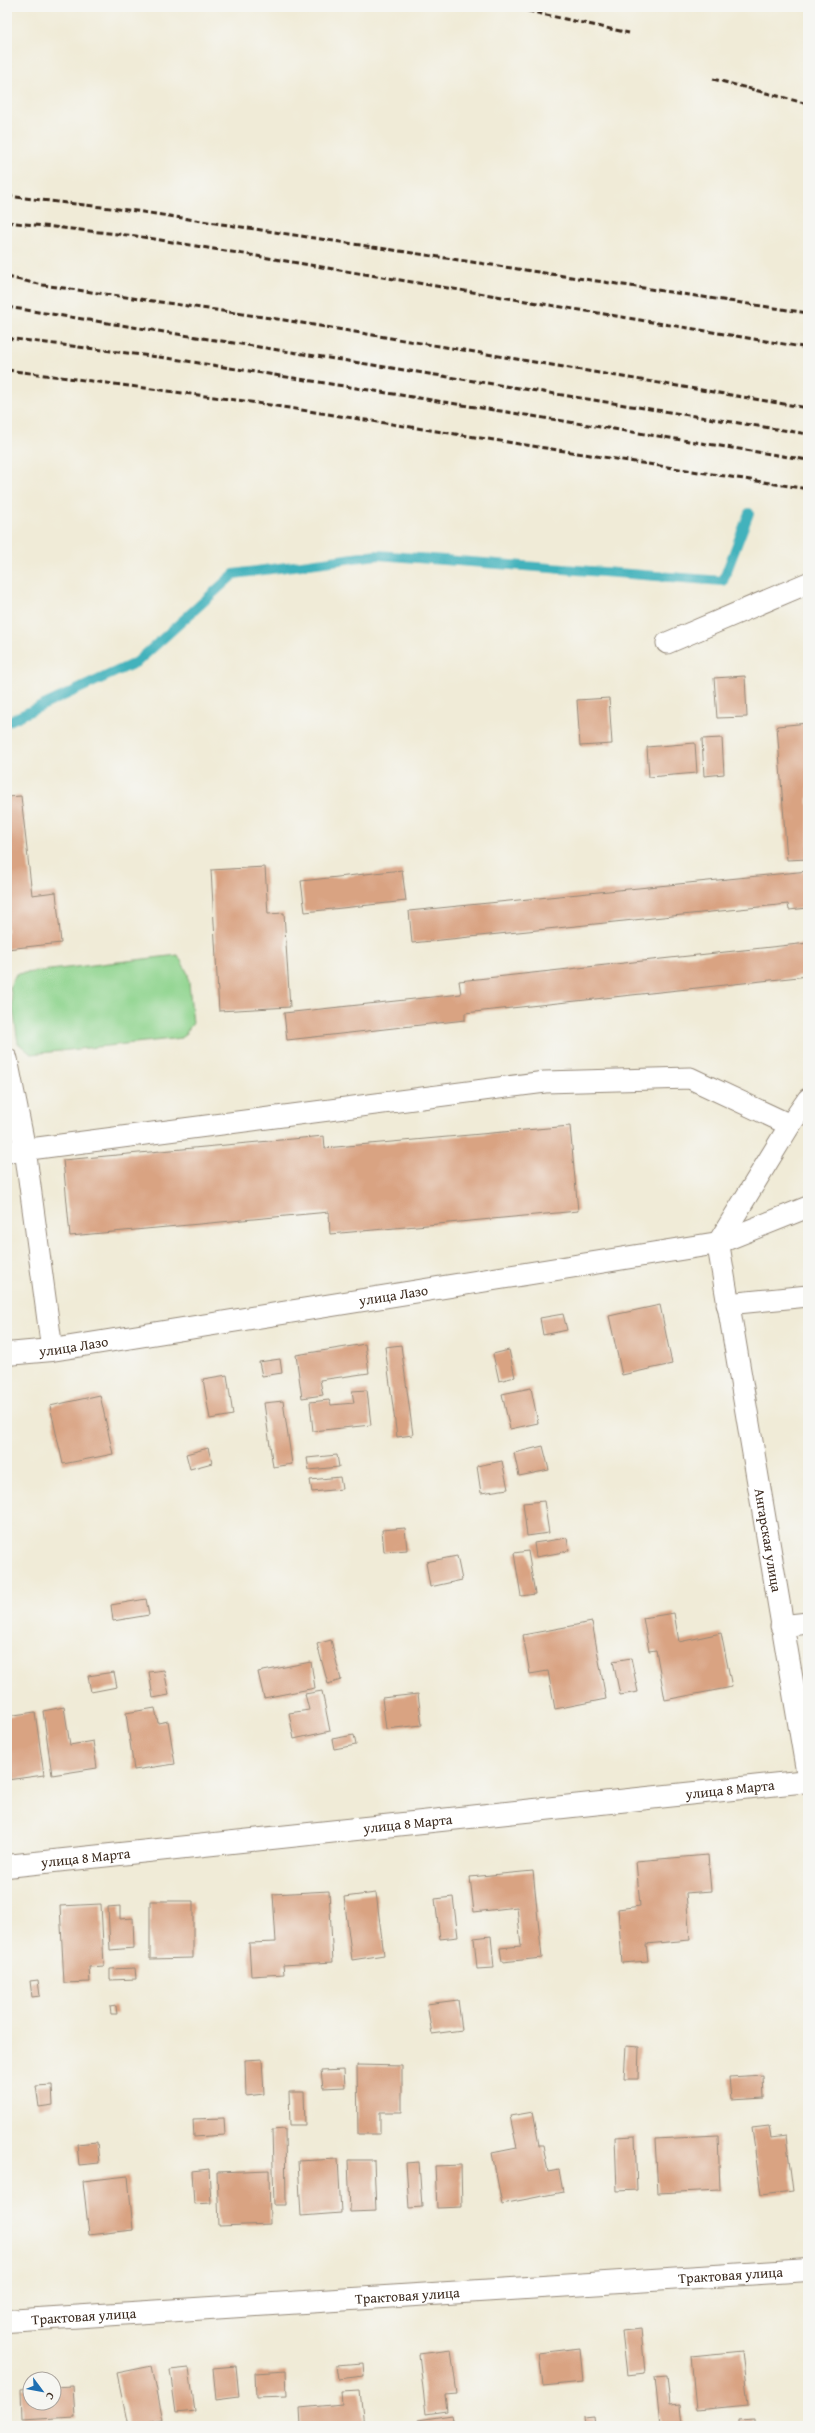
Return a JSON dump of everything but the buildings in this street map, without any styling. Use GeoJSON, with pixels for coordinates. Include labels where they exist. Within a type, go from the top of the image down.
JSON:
{"type":"FeatureCollection","features":[{"type":"Feature","properties":{"kind":"street"},"geometry":{"type":"LineString","coordinates":[[718,1243],[726,1304]]}},
{"type":"Feature","properties":{"kind":"street","name":"улица Лазо"},"geometry":{"type":"LineString","coordinates":[[7,1354],[52,1350],[718,1243]]}},
{"type":"Feature","properties":{"kind":"street","name":"Ангарская улица"},"geometry":{"type":"LineString","coordinates":[[726,1304],[808,1776]]}},
{"type":"Feature","properties":{"kind":"street","name":"улица 8 Марта"},"geometry":{"type":"LineString","coordinates":[[7,1866],[808,1781]]}},
{"type":"Feature","properties":{"kind":"street","name":"Трактовая улица"},"geometry":{"type":"LineString","coordinates":[[7,2321],[808,2270]]}},
{"type":"Feature","properties":{"kind":"lane"},"geometry":{"type":"LineString","coordinates":[[667,643],[808,583]]}},
{"type":"Feature","properties":{"kind":"lane"},"geometry":{"type":"LineString","coordinates":[[7,1059],[16,1150],[52,1350]]}},
{"type":"Feature","properties":{"kind":"lane"},"geometry":{"type":"LineString","coordinates":[[16,1150],[545,1082],[690,1078],[790,1125]]}},
{"type":"Feature","properties":{"kind":"lane"},"geometry":{"type":"LineString","coordinates":[[718,1243],[790,1125],[808,1099]]}},
{"type":"Feature","properties":{"kind":"lane"},"geometry":{"type":"LineString","coordinates":[[718,1243],[808,1207]]}},
{"type":"Feature","properties":{"kind":"lane"},"geometry":{"type":"LineString","coordinates":[[726,1304],[808,1296]]}},
{"type":"Feature","properties":{"kind":"lane"},"geometry":{"type":"LineString","coordinates":[[782,1626],[808,1623]]}},
{"type":"Feature","properties":{"kind":"green space"},"geometry":{"type":"Polygon","coordinates":[[[178,955],[188,974],[193,1023],[182,1038],[31,1054],[18,1043],[10,987],[16,974],[178,955]]]}},
{"type":"Feature","properties":{"kind":"waterway"},"geometry":{"type":"LineString","coordinates":[[7,722],[137,662],[234,574],[377,555],[723,581],[749,513]]}},
{"type":"Feature","properties":{"kind":"railway"},"geometry":{"type":"LineString","coordinates":[[510,7],[629,33]]}},
{"type":"Feature","properties":{"kind":"railway"},"geometry":{"type":"LineString","coordinates":[[713,79],[808,104]]}},
{"type":"Feature","properties":{"kind":"railway"},"geometry":{"type":"LineString","coordinates":[[7,196],[136,211],[808,313]]}},
{"type":"Feature","properties":{"kind":"railway"},"geometry":{"type":"LineString","coordinates":[[7,222],[136,236],[808,348]]}},
{"type":"Feature","properties":{"kind":"railway"},"geometry":{"type":"LineString","coordinates":[[7,277],[43,285],[284,320],[808,408]]}},
{"type":"Feature","properties":{"kind":"railway"},"geometry":{"type":"LineString","coordinates":[[7,307],[808,434]]}},
{"type":"Feature","properties":{"kind":"railway"},"geometry":{"type":"LineString","coordinates":[[7,338],[174,359],[808,460]]}},
{"type":"Feature","properties":{"kind":"railway"},"geometry":{"type":"LineString","coordinates":[[7,370],[244,401],[808,489]]}}]}
